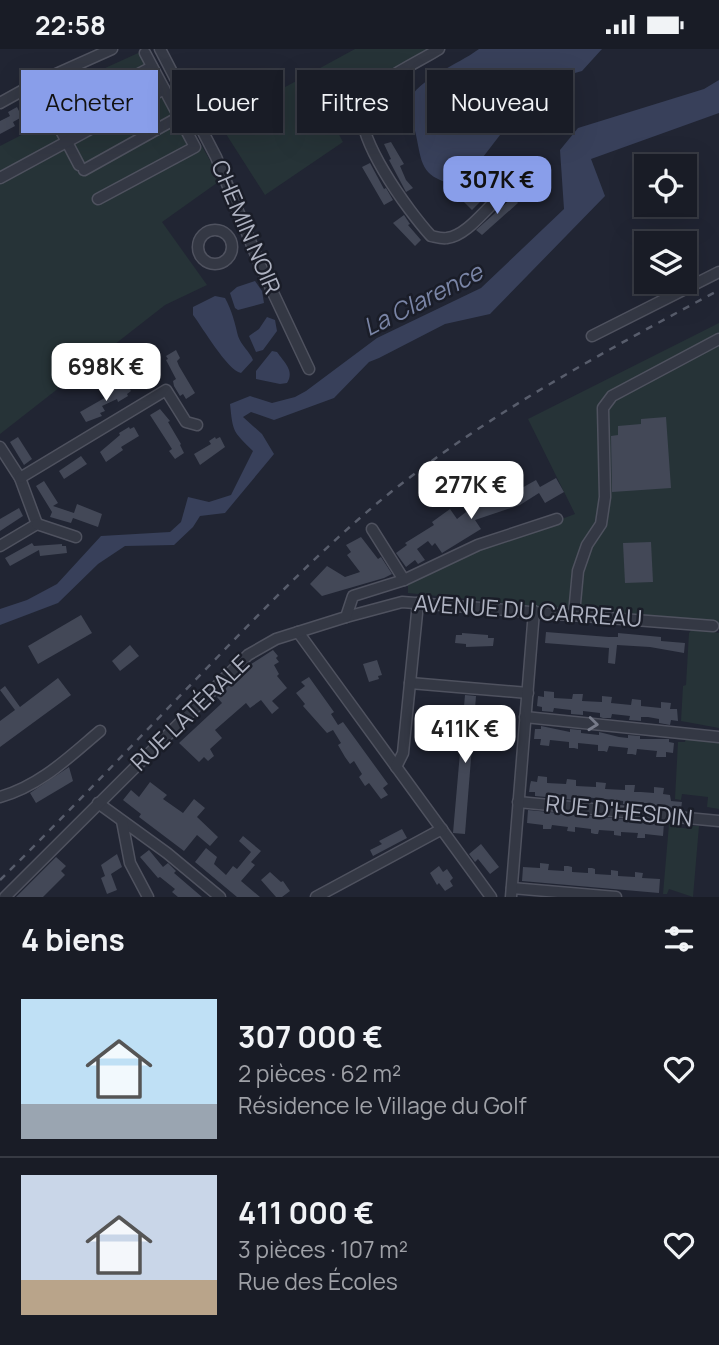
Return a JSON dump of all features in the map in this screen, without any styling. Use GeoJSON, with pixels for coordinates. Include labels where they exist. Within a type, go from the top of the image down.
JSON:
{"type":"FeatureCollection","features":[{"type":"Feature","properties":{"kind":"street"},"geometry":{"type":"LineString","coordinates":[[65,70],[112,49]]}},
{"type":"Feature","properties":{"kind":"street","name":"CHEMIN NOIR"},"geometry":{"type":"LineString","coordinates":[[160,49],[216,157],[246,232],[309,369]]}},
{"type":"Feature","properties":{"kind":"street"},"geometry":{"type":"LineString","coordinates":[[439,49],[378,85],[363,100],[362,117],[370,143],[389,183],[431,236],[448,238],[462,232],[506,189],[518,184]]}},
{"type":"Feature","properties":{"kind":"street"},"geometry":{"type":"LineString","coordinates":[[145,53],[172,104]]}},
{"type":"Feature","properties":{"kind":"street"},"geometry":{"type":"LineString","coordinates":[[146,70],[152,67]]}},
{"type":"Feature","properties":{"kind":"street"},"geometry":{"type":"LineString","coordinates":[[0,178],[164,89]]}},
{"type":"Feature","properties":{"kind":"street"},"geometry":{"type":"LineString","coordinates":[[0,103],[21,91]]}},
{"type":"Feature","properties":{"kind":"street"},"geometry":{"type":"LineString","coordinates":[[62,133],[81,168],[172,121]]}},
{"type":"Feature","properties":{"kind":"street"},"geometry":{"type":"LineString","coordinates":[[98,199],[195,148],[187,133]]}},
{"type":"Feature","properties":{"kind":"street"},"geometry":{"type":"LineString","coordinates":[[230,238],[246,232]]}},
{"type":"Feature","properties":{"kind":"street"},"geometry":{"type":"LineString","coordinates":[[592,336],[719,272]]}},
{"type":"Feature","properties":{"kind":"street"},"geometry":{"type":"LineString","coordinates":[[574,614],[578,571],[587,545],[601,524],[606,497],[603,408],[612,396],[719,339]]}},
{"type":"Feature","properties":{"kind":"street"},"geometry":{"type":"LineString","coordinates":[[20,478],[166,390],[186,422],[197,425]]}},
{"type":"Feature","properties":{"kind":"street"},"geometry":{"type":"LineString","coordinates":[[0,447],[20,478],[37,524]]}},
{"type":"Feature","properties":{"kind":"street"},"geometry":{"type":"LineString","coordinates":[[346,617],[353,596],[404,580],[478,545],[557,519]]}},
{"type":"Feature","properties":{"kind":"street"},"geometry":{"type":"LineString","coordinates":[[0,546],[37,524],[76,537]]}},
{"type":"Feature","properties":{"kind":"street"},"geometry":{"type":"LineString","coordinates":[[372,529],[404,580]]}},
{"type":"Feature","properties":{"kind":"street","name":"AVENUE DU CARREAU"},"geometry":{"type":"LineString","coordinates":[[346,617],[402,602],[713,626]]}},
{"type":"Feature","properties":{"kind":"street"},"geometry":{"type":"LineString","coordinates":[[396,767],[402,753],[418,603]]}},
{"type":"Feature","properties":{"kind":"street"},"geometry":{"type":"LineString","coordinates":[[534,611],[511,892],[616,897]]}},
{"type":"Feature","properties":{"kind":"street","name":"RUE LATÉRALE"},"geometry":{"type":"LineString","coordinates":[[5,897],[248,655],[276,639],[346,617]]}},
{"type":"Feature","properties":{"kind":"street"},"geometry":{"type":"LineString","coordinates":[[298,632],[491,897]]}},
{"type":"Feature","properties":{"kind":"street"},"geometry":{"type":"LineString","coordinates":[[410,683],[527,693]]}},
{"type":"Feature","properties":{"kind":"street"},"geometry":{"type":"LineString","coordinates":[[526,717],[719,737]]}},
{"type":"Feature","properties":{"kind":"street"},"geometry":{"type":"LineString","coordinates":[[0,797],[52,772],[100,730]]}},
{"type":"Feature","properties":{"kind":"street","name":"RUE D'HESDIN"},"geometry":{"type":"LineString","coordinates":[[518,802],[719,821]]}},
{"type":"Feature","properties":{"kind":"street"},"geometry":{"type":"LineString","coordinates":[[98,803],[167,853],[220,897]]}},
{"type":"Feature","properties":{"kind":"street"},"geometry":{"type":"LineString","coordinates":[[122,821],[130,863],[148,897]]}},
{"type":"Feature","properties":{"kind":"street"},"geometry":{"type":"LineString","coordinates":[[316,897],[442,829]]}},
{"type":"Feature","properties":{"kind":"shaded area"},"geometry":{"type":"Polygon","coordinates":[[[147,49],[172,93],[172,133],[194,133],[221,180],[162,222],[207,285],[165,305],[0,434],[0,146],[25,133],[158,133],[158,70],[101,70],[147,49]]]}},
{"type":"Feature","properties":{"kind":"shaded area"},"geometry":{"type":"Polygon","coordinates":[[[355,49],[430,49],[393,70],[316,70],[355,49]]]}},
{"type":"Feature","properties":{"kind":"shaded area"},"geometry":{"type":"Polygon","coordinates":[[[297,81],[297,133],[339,133],[343,142],[265,195],[225,133],[283,133],[283,88],[297,81]]]}},
{"type":"Feature","properties":{"kind":"shaded area"},"geometry":{"type":"Polygon","coordinates":[[[719,323],[719,625],[408,593],[408,578],[476,542],[575,514],[528,419],[719,323]]]}},
{"type":"Feature","properties":{"kind":"shaded area"},"geometry":{"type":"Polygon","coordinates":[[[693,628],[719,633],[719,728],[681,721],[689,633],[693,628]]]}},
{"type":"Feature","properties":{"kind":"shaded area"},"geometry":{"type":"Polygon","coordinates":[[[686,737],[719,741],[719,809],[707,807],[708,797],[682,794],[681,800],[675,799],[678,742],[685,742],[686,737]]]}},
{"type":"Feature","properties":{"kind":"shaded area"},"geometry":{"type":"Polygon","coordinates":[[[669,824],[691,829],[692,826],[699,826],[693,897],[669,889],[667,894],[663,894],[669,824]]]}},
{"type":"Feature","properties":{"kind":"water"},"geometry":{"type":"Polygon","coordinates":[[[479,49],[602,49],[582,71],[573,74],[573,70],[444,70],[479,49]]]}},
{"type":"Feature","properties":{"kind":"water"},"geometry":{"type":"Polygon","coordinates":[[[719,80],[719,113],[591,159],[605,196],[490,314],[445,324],[369,362],[334,398],[274,420],[251,412],[243,417],[262,434],[274,454],[225,513],[200,516],[193,527],[174,545],[125,546],[98,564],[58,603],[0,625],[0,609],[27,600],[57,584],[101,536],[170,532],[181,522],[188,497],[209,502],[231,495],[253,451],[235,431],[230,404],[250,396],[272,403],[295,397],[377,338],[481,288],[564,209],[560,150],[578,128],[704,89],[719,80]]]}},
{"type":"Feature","properties":{"kind":"water"},"geometry":{"type":"Polygon","coordinates":[[[427,81],[427,133],[502,133],[480,161],[451,184],[428,172],[420,154],[413,124],[413,94],[427,81]]]}},
{"type":"Feature","properties":{"kind":"water"},"geometry":{"type":"Polygon","coordinates":[[[255,281],[262,291],[264,303],[238,310],[230,293],[237,287],[255,281]]]}},
{"type":"Feature","properties":{"kind":"water"},"geometry":{"type":"Polygon","coordinates":[[[215,296],[225,298],[239,339],[253,360],[241,373],[222,357],[193,315],[193,307],[215,296]]]}},
{"type":"Feature","properties":{"kind":"water"},"geometry":{"type":"Polygon","coordinates":[[[267,317],[275,320],[277,331],[263,350],[256,352],[249,336],[259,329],[267,317]]]}},
{"type":"Feature","properties":{"kind":"water"},"geometry":{"type":"Polygon","coordinates":[[[272,351],[277,352],[288,367],[290,375],[287,383],[256,379],[256,371],[272,351]]]}},
{"type":"Feature","properties":{"kind":"building"},"geometry":{"type":"Polygon","coordinates":[[[17,107],[21,118],[13,122],[15,126],[0,134],[0,121],[10,116],[8,112],[17,107]]]}},
{"type":"Feature","properties":{"kind":"building"},"geometry":{"type":"Polygon","coordinates":[[[391,142],[404,164],[400,166],[406,180],[413,188],[406,192],[389,160],[391,159],[384,144],[391,142]]]}},
{"type":"Feature","properties":{"kind":"building"},"geometry":{"type":"Polygon","coordinates":[[[370,163],[393,200],[384,205],[362,167],[370,163]]]}},
{"type":"Feature","properties":{"kind":"building"},"geometry":{"type":"Polygon","coordinates":[[[485,187],[490,192],[472,210],[463,201],[471,192],[476,197],[485,187]]]}},
{"type":"Feature","properties":{"kind":"building"},"geometry":{"type":"Polygon","coordinates":[[[513,197],[518,203],[482,235],[476,230],[513,197]]]}},
{"type":"Feature","properties":{"kind":"building"},"geometry":{"type":"Polygon","coordinates":[[[404,215],[410,224],[408,225],[421,240],[415,246],[393,223],[404,215]]]}},
{"type":"Feature","properties":{"kind":"building"},"geometry":{"type":"Polygon","coordinates":[[[176,350],[180,358],[177,361],[179,366],[195,393],[186,399],[183,394],[180,396],[174,386],[173,381],[176,379],[166,360],[166,356],[176,350]]]}},
{"type":"Feature","properties":{"kind":"building"},"geometry":{"type":"Polygon","coordinates":[[[146,352],[151,362],[132,373],[126,363],[146,352]]]}},
{"type":"Feature","properties":{"kind":"building"},"geometry":{"type":"Polygon","coordinates":[[[126,382],[131,391],[128,396],[102,406],[105,411],[100,413],[102,416],[86,422],[80,412],[126,382]]]}},
{"type":"Feature","properties":{"kind":"building"},"geometry":{"type":"Polygon","coordinates":[[[160,409],[170,421],[168,422],[184,453],[175,459],[169,451],[172,449],[150,415],[160,409]]]}},
{"type":"Feature","properties":{"kind":"building"},"geometry":{"type":"Polygon","coordinates":[[[666,417],[671,488],[612,492],[611,436],[618,435],[618,426],[641,424],[641,419],[666,417]]]}},
{"type":"Feature","properties":{"kind":"building"},"geometry":{"type":"Polygon","coordinates":[[[129,427],[134,427],[139,436],[121,447],[123,450],[106,462],[100,452],[129,427]]]}},
{"type":"Feature","properties":{"kind":"building"},"geometry":{"type":"Polygon","coordinates":[[[18,437],[32,459],[24,465],[10,442],[18,437]]]}},
{"type":"Feature","properties":{"kind":"building"},"geometry":{"type":"Polygon","coordinates":[[[220,437],[225,447],[200,465],[194,454],[211,444],[209,441],[220,437]]]}},
{"type":"Feature","properties":{"kind":"building"},"geometry":{"type":"Polygon","coordinates":[[[81,456],[87,464],[64,479],[59,471],[81,456]]]}},
{"type":"Feature","properties":{"kind":"building"},"geometry":{"type":"Polygon","coordinates":[[[556,478],[564,492],[545,503],[539,493],[520,505],[475,520],[481,529],[442,553],[435,543],[432,546],[428,541],[417,549],[425,560],[418,564],[415,560],[406,567],[396,553],[407,545],[405,543],[434,525],[432,522],[450,509],[457,519],[466,512],[521,491],[520,489],[536,480],[540,487],[556,478]]]}},
{"type":"Feature","properties":{"kind":"building"},"geometry":{"type":"Polygon","coordinates":[[[44,481],[58,503],[53,506],[74,513],[77,504],[102,514],[98,527],[73,518],[71,523],[50,517],[52,512],[36,486],[44,481]]]}},
{"type":"Feature","properties":{"kind":"building"},"geometry":{"type":"Polygon","coordinates":[[[19,508],[23,516],[0,531],[0,519],[19,508]]]}},
{"type":"Feature","properties":{"kind":"building"},"geometry":{"type":"Polygon","coordinates":[[[361,537],[378,559],[381,557],[392,574],[322,596],[310,584],[327,566],[345,577],[360,572],[347,555],[351,552],[346,545],[361,537]]]}},
{"type":"Feature","properties":{"kind":"building"},"geometry":{"type":"Polygon","coordinates":[[[651,542],[653,582],[625,583],[623,543],[651,542]]]}},
{"type":"Feature","properties":{"kind":"building"},"geometry":{"type":"Polygon","coordinates":[[[32,543],[34,546],[62,544],[66,546],[67,553],[40,556],[39,550],[10,566],[5,558],[32,543]]]}},
{"type":"Feature","properties":{"kind":"building"},"geometry":{"type":"Polygon","coordinates":[[[81,615],[92,633],[38,664],[28,646],[81,615]]]}},
{"type":"Feature","properties":{"kind":"building"},"geometry":{"type":"Polygon","coordinates":[[[546,632],[609,637],[618,637],[618,633],[661,637],[661,641],[685,643],[684,653],[617,645],[615,664],[608,663],[609,648],[545,643],[546,632]]]}},
{"type":"Feature","properties":{"kind":"building"},"geometry":{"type":"Polygon","coordinates":[[[456,635],[488,635],[488,638],[494,638],[493,646],[466,647],[466,644],[455,643],[456,635]]]}},
{"type":"Feature","properties":{"kind":"building"},"geometry":{"type":"Polygon","coordinates":[[[130,645],[139,656],[120,671],[112,661],[130,645]]]}},
{"type":"Feature","properties":{"kind":"building"},"geometry":{"type":"Polygon","coordinates":[[[273,650],[279,662],[274,665],[279,674],[277,676],[287,688],[272,701],[279,708],[272,714],[261,700],[250,708],[246,703],[215,730],[222,738],[210,749],[214,756],[208,761],[204,757],[199,762],[179,743],[222,703],[217,697],[248,666],[273,650]]]}},
{"type":"Feature","properties":{"kind":"building"},"geometry":{"type":"Polygon","coordinates":[[[377,660],[382,675],[369,682],[363,664],[377,660]]]}},
{"type":"Feature","properties":{"kind":"building"},"geometry":{"type":"Polygon","coordinates":[[[309,677],[334,712],[331,714],[338,725],[343,722],[388,784],[383,788],[388,795],[381,799],[369,783],[365,786],[359,777],[362,774],[354,761],[350,764],[345,757],[333,730],[327,733],[303,706],[305,704],[296,693],[305,686],[301,682],[309,677]]]}},
{"type":"Feature","properties":{"kind":"building"},"geometry":{"type":"Polygon","coordinates":[[[58,678],[71,695],[0,747],[0,721],[15,710],[0,690],[5,686],[20,707],[58,678]]]}},
{"type":"Feature","properties":{"kind":"building"},"geometry":{"type":"Polygon","coordinates":[[[544,691],[554,692],[554,698],[572,699],[573,694],[583,694],[582,701],[602,702],[602,696],[612,697],[611,703],[631,705],[632,699],[641,700],[641,706],[661,708],[661,702],[671,703],[670,709],[677,709],[678,721],[671,720],[670,725],[648,717],[641,717],[641,721],[629,720],[630,716],[612,714],[611,718],[603,718],[600,713],[583,711],[583,715],[571,714],[571,710],[554,708],[553,712],[542,711],[542,707],[537,706],[538,696],[544,697],[544,691]]]}},
{"type":"Feature","properties":{"kind":"building"},"geometry":{"type":"Polygon","coordinates":[[[465,695],[476,696],[465,834],[453,833],[465,695]]]}},
{"type":"Feature","properties":{"kind":"building"},"geometry":{"type":"Polygon","coordinates":[[[541,726],[628,738],[628,735],[640,736],[640,739],[669,739],[669,742],[674,743],[673,753],[666,752],[666,757],[656,757],[657,751],[637,749],[636,755],[627,754],[628,748],[609,746],[607,752],[598,751],[598,745],[578,743],[578,749],[569,748],[569,742],[550,740],[549,746],[540,745],[541,739],[534,739],[535,729],[541,729],[541,726]]]}},
{"type":"Feature","properties":{"kind":"building"},"geometry":{"type":"Polygon","coordinates":[[[69,767],[73,781],[36,803],[30,793],[69,767]]]}},
{"type":"Feature","properties":{"kind":"building"},"geometry":{"type":"Polygon","coordinates":[[[538,776],[547,777],[547,783],[566,784],[567,779],[576,780],[576,786],[596,787],[596,782],[606,783],[605,789],[625,790],[625,785],[635,785],[634,792],[654,793],[654,787],[664,788],[663,794],[670,795],[671,801],[682,802],[681,809],[652,807],[653,804],[635,802],[634,806],[623,804],[623,801],[605,799],[605,803],[594,802],[594,798],[576,796],[576,800],[564,799],[564,795],[535,796],[535,792],[529,792],[530,785],[531,781],[537,782],[538,776]]]}},
{"type":"Feature","properties":{"kind":"building"},"geometry":{"type":"Polygon","coordinates":[[[150,782],[167,795],[163,799],[183,813],[194,799],[205,808],[197,817],[218,837],[210,846],[197,835],[184,851],[139,817],[141,814],[123,800],[131,790],[139,797],[150,782]]]}},
{"type":"Feature","properties":{"kind":"building"},"geometry":{"type":"Polygon","coordinates":[[[528,810],[664,823],[663,836],[645,834],[645,838],[637,838],[638,833],[621,832],[621,836],[614,835],[614,831],[599,830],[598,834],[595,834],[591,833],[591,829],[575,827],[575,832],[567,831],[568,827],[552,825],[551,829],[543,829],[543,825],[527,823],[528,810]]]}},
{"type":"Feature","properties":{"kind":"building"},"geometry":{"type":"Polygon","coordinates":[[[402,829],[407,838],[373,856],[370,850],[382,844],[379,841],[402,829]]]}},
{"type":"Feature","properties":{"kind":"building"},"geometry":{"type":"Polygon","coordinates":[[[243,836],[261,851],[251,862],[255,865],[241,881],[260,897],[237,897],[195,862],[206,848],[217,857],[214,864],[226,875],[233,866],[237,869],[251,852],[239,841],[243,836]]]}},
{"type":"Feature","properties":{"kind":"building"},"geometry":{"type":"Polygon","coordinates":[[[481,844],[499,867],[490,874],[478,859],[475,862],[469,854],[481,844]]]}},
{"type":"Feature","properties":{"kind":"building"},"geometry":{"type":"Polygon","coordinates":[[[149,850],[163,867],[168,863],[176,871],[174,873],[202,897],[178,897],[172,892],[175,889],[158,878],[140,857],[149,850]]]}},
{"type":"Feature","properties":{"kind":"building"},"geometry":{"type":"Polygon","coordinates":[[[117,854],[122,867],[111,874],[117,890],[107,894],[101,878],[105,876],[101,865],[117,854]]]}},
{"type":"Feature","properties":{"kind":"building"},"geometry":{"type":"Polygon","coordinates":[[[56,857],[66,866],[61,871],[65,875],[43,897],[16,897],[56,857]]]}},
{"type":"Feature","properties":{"kind":"building"},"geometry":{"type":"Polygon","coordinates":[[[540,863],[549,864],[548,870],[564,871],[564,866],[568,866],[572,867],[572,872],[588,873],[588,868],[592,868],[595,869],[595,874],[611,875],[611,870],[618,871],[618,876],[635,877],[635,872],[643,873],[642,878],[660,879],[659,893],[522,881],[523,867],[540,868],[540,863]]]}},
{"type":"Feature","properties":{"kind":"building"},"geometry":{"type":"Polygon","coordinates":[[[439,866],[443,872],[447,869],[453,878],[450,881],[453,886],[445,891],[439,883],[437,885],[430,873],[439,866]]]}},
{"type":"Feature","properties":{"kind":"building"},"geometry":{"type":"Polygon","coordinates":[[[270,872],[283,881],[290,891],[282,897],[276,897],[261,880],[270,872]]]}},
{"type":"Feature","properties":{"kind":"railway"},"geometry":{"type":"LineString","coordinates":[[0,880],[292,581],[386,496],[465,438],[548,385],[719,290]]}},
{"type":"Feature","properties":{"kind":"water label","name":"La Clarence"},"geometry":{"type":"Point","coordinates":[423,300]}}]}
